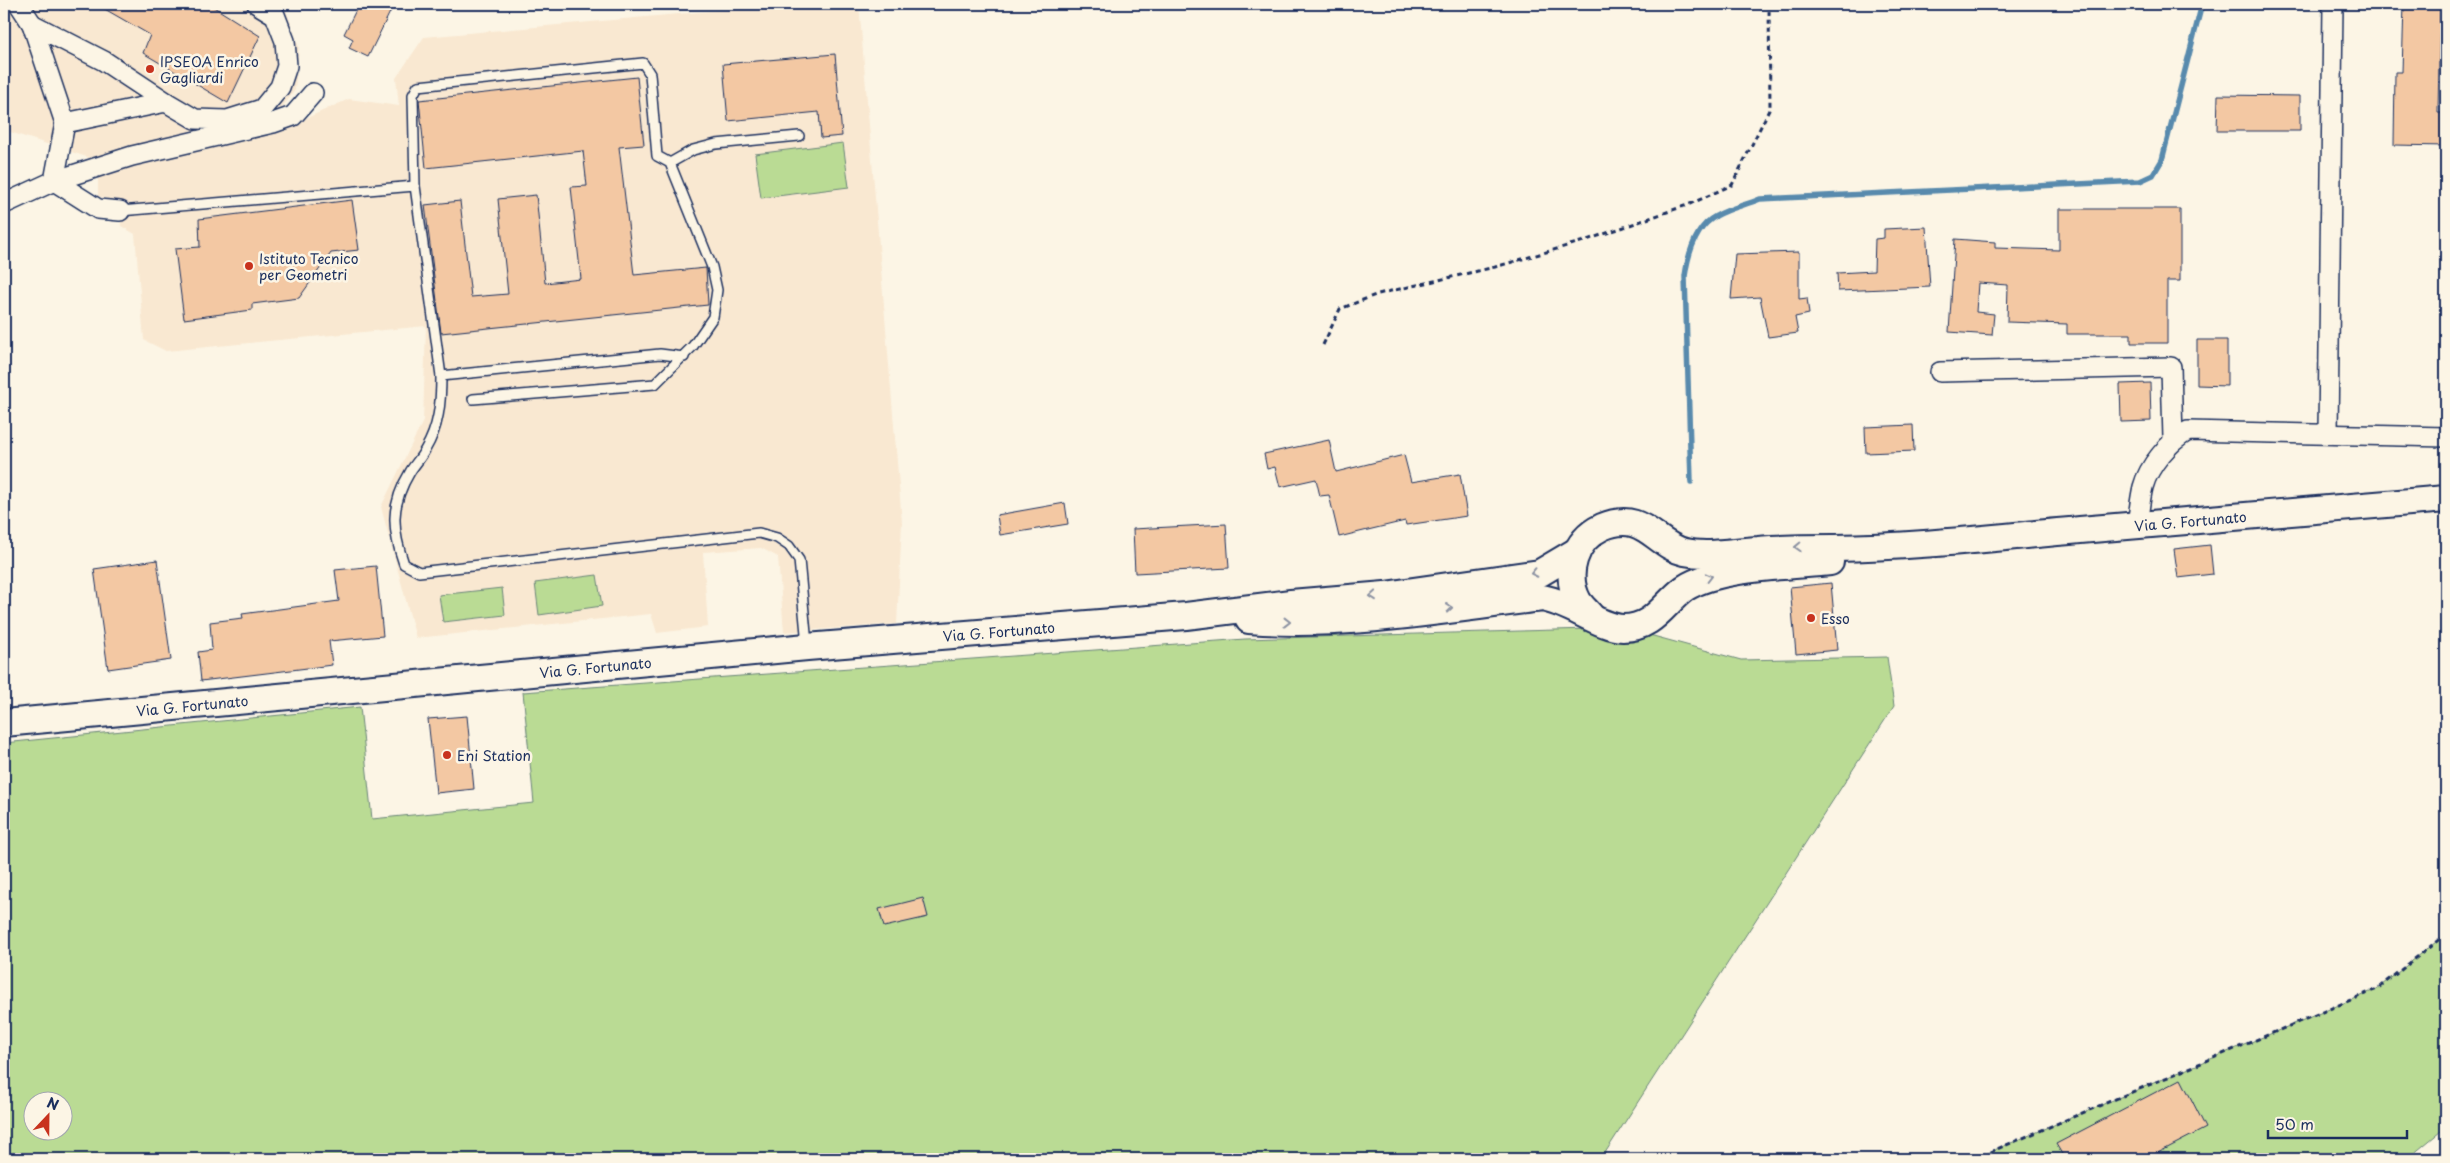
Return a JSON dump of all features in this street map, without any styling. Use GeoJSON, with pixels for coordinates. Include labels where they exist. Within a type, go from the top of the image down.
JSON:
{"type":"FeatureCollection","features":[{"type":"Feature","properties":{"kind":"main road","name":"Via G. Fortunato"},"geometry":{"type":"LineString","coordinates":[[1934,543],[2446,499]]}},
{"type":"Feature","properties":{"kind":"main road"},"geometry":{"type":"LineString","coordinates":[[1591,616],[1579,602],[1572,586],[1572,568],[1577,551],[1587,537],[1601,528],[1617,523],[1634,523],[1650,530],[1684,552],[1716,553],[1799,547],[1835,548],[1934,543]]}},
{"type":"Feature","properties":{"kind":"main road"},"geometry":{"type":"LineString","coordinates":[[1663,540],[1672,554],[1677,571],[1676,588],[1669,603]]}},
{"type":"Feature","properties":{"kind":"main road"},"geometry":{"type":"LineString","coordinates":[[1186,616],[1304,622],[1542,598],[1558,600],[1606,625],[1624,628],[1641,625],[1657,616],[1684,588],[1704,578],[1733,572],[1838,561],[1934,543]]}},
{"type":"Feature","properties":{"kind":"main road"},"geometry":{"type":"LineString","coordinates":[[1186,616],[1291,603],[1385,595],[1540,573],[1577,551]]}},
{"type":"Feature","properties":{"kind":"main road","name":"Via G. Fortunato"},"geometry":{"type":"LineString","coordinates":[[4,723],[807,647],[1186,616]]}},
{"type":"Feature","properties":{"kind":"street"},"geometry":{"type":"LineString","coordinates":[[19,4],[32,24],[66,123],[54,182]]}},
{"type":"Feature","properties":{"kind":"street"},"geometry":{"type":"LineString","coordinates":[[32,24],[104,61],[195,119],[227,120],[262,109],[280,87],[287,66],[285,41],[275,15],[258,4]]}},
{"type":"Feature","properties":{"kind":"street"},"geometry":{"type":"LineString","coordinates":[[2328,434],[2333,4]]}},
{"type":"Feature","properties":{"kind":"street"},"geometry":{"type":"LineString","coordinates":[[4,204],[54,182],[132,156],[272,123],[293,116],[313,93]]}},
{"type":"Feature","properties":{"kind":"street"},"geometry":{"type":"LineString","coordinates":[[66,123],[166,102]]}},
{"type":"Feature","properties":{"kind":"street"},"geometry":{"type":"LineString","coordinates":[[54,182],[98,209],[120,211]]}},
{"type":"Feature","properties":{"kind":"street"},"geometry":{"type":"LineString","coordinates":[[1940,372],[2171,368],[2173,440]]}},
{"type":"Feature","properties":{"kind":"street"},"geometry":{"type":"LineString","coordinates":[[2137,525],[2144,485],[2158,460],[2173,440],[2188,431],[2446,437]]}},
{"type":"Feature","properties":{"kind":"lane"},"geometry":{"type":"LineString","coordinates":[[473,399],[655,384],[684,357],[712,317],[717,290],[712,267],[670,163],[657,156],[650,74],[642,64],[418,86],[413,95],[415,186],[441,376],[441,405],[436,425],[425,450],[400,490],[394,514],[397,543],[404,564],[419,572],[759,533],[777,538],[789,546],[799,560],[807,647]]}},
{"type":"Feature","properties":{"kind":"lane"},"geometry":{"type":"LineString","coordinates":[[670,163],[693,150],[716,144],[799,136]]}},
{"type":"Feature","properties":{"kind":"lane"},"geometry":{"type":"LineString","coordinates":[[120,211],[415,186]]}},
{"type":"Feature","properties":{"kind":"lane"},"geometry":{"type":"LineString","coordinates":[[441,376],[660,354],[684,357]]}},
{"type":"Feature","properties":{"kind":"path"},"geometry":{"type":"LineString","coordinates":[[1323,345],[1340,309],[1378,294],[1496,267],[1584,241],[1690,204],[1732,185],[1770,108],[1769,4]]}},
{"type":"Feature","properties":{"kind":"path"},"geometry":{"type":"LineString","coordinates":[[1973,1159],[2377,989],[2446,934]]}},
{"type":"Feature","properties":{"kind":"shaded area","name":"IPSEOA Enrico Gagliardi"},"geometry":{"type":"Polygon","coordinates":[[[4,4],[284,4],[299,47],[295,90],[277,115],[96,160],[7,131],[4,114],[4,4]]]}},
{"type":"Feature","properties":{"kind":"shaded area"},"geometry":{"type":"Polygon","coordinates":[[[790,4],[859,4],[902,522],[897,624],[784,632],[778,557],[761,548],[703,552],[708,627],[657,633],[651,614],[416,638],[381,507],[423,421],[426,326],[166,351],[144,340],[135,234],[121,226],[119,203],[98,196],[98,174],[287,127],[349,99],[399,106],[396,78],[424,37],[790,4]]]}},
{"type":"Feature","properties":{"kind":"green space"},"geometry":{"type":"Polygon","coordinates":[[[843,143],[849,187],[761,198],[755,154],[843,143]]]}},
{"type":"Feature","properties":{"kind":"green space"},"geometry":{"type":"Polygon","coordinates":[[[597,575],[602,606],[539,615],[535,583],[597,575]]]}},
{"type":"Feature","properties":{"kind":"green space"},"geometry":{"type":"Polygon","coordinates":[[[502,588],[505,615],[443,622],[439,595],[502,588]]]}},
{"type":"Feature","properties":{"kind":"green space"},"geometry":{"type":"Polygon","coordinates":[[[1624,628],[1741,660],[1887,657],[1894,706],[1601,1159],[4,1159],[4,743],[360,707],[372,819],[534,803],[523,692],[1245,639],[1624,628]]]}},
{"type":"Feature","properties":{"kind":"green space"},"geometry":{"type":"Polygon","coordinates":[[[2446,934],[2446,1127],[2407,1159],[1973,1159],[2377,989],[2446,934]]]}},
{"type":"Feature","properties":{"kind":"building"},"geometry":{"type":"Polygon","coordinates":[[[96,4],[209,4],[260,36],[228,103],[143,53],[150,35],[96,4]]]}},
{"type":"Feature","properties":{"kind":"building"},"geometry":{"type":"Polygon","coordinates":[[[359,4],[394,4],[368,57],[349,48],[353,39],[344,34],[359,4]]]}},
{"type":"Feature","properties":{"kind":"building"},"geometry":{"type":"Polygon","coordinates":[[[2404,4],[2440,4],[2438,113],[2446,113],[2446,146],[2394,145],[2395,72],[2402,72],[2404,4]]]}},
{"type":"Feature","properties":{"kind":"building"},"geometry":{"type":"Polygon","coordinates":[[[835,54],[842,136],[821,138],[819,112],[728,121],[723,64],[835,54]]]}},
{"type":"Feature","properties":{"kind":"building"},"geometry":{"type":"Polygon","coordinates":[[[637,77],[644,145],[619,147],[634,275],[706,268],[708,305],[441,333],[425,205],[460,201],[471,297],[508,294],[498,199],[536,195],[545,283],[581,279],[571,187],[587,186],[583,151],[426,168],[419,100],[637,77]]]}},
{"type":"Feature","properties":{"kind":"building"},"geometry":{"type":"Polygon","coordinates":[[[2218,95],[2300,96],[2300,131],[2217,131],[2218,95]]]}},
{"type":"Feature","properties":{"kind":"building","name":"Istituto Tecnico per Geometri"},"geometry":{"type":"Polygon","coordinates":[[[352,200],[359,250],[331,253],[299,298],[252,304],[252,310],[184,319],[175,249],[200,247],[199,219],[352,200]]]}},
{"type":"Feature","properties":{"kind":"building"},"geometry":{"type":"Polygon","coordinates":[[[2059,209],[2180,209],[2180,281],[2167,281],[2167,343],[2131,343],[2131,334],[2067,334],[2067,324],[2007,322],[2008,285],[1978,283],[1976,312],[1994,314],[1992,335],[1949,332],[1955,239],[1995,242],[1995,248],[2059,250],[2059,209]]]}},
{"type":"Feature","properties":{"kind":"building"},"geometry":{"type":"Polygon","coordinates":[[[1926,227],[1930,287],[1838,291],[1837,273],[1874,271],[1875,239],[1884,238],[1884,229],[1926,227]]]}},
{"type":"Feature","properties":{"kind":"building"},"geometry":{"type":"Polygon","coordinates":[[[1799,252],[1799,299],[1807,298],[1809,314],[1795,317],[1798,333],[1768,337],[1760,297],[1731,299],[1735,254],[1799,252]]]}},
{"type":"Feature","properties":{"kind":"building"},"geometry":{"type":"Polygon","coordinates":[[[2197,340],[2227,340],[2227,386],[2197,385],[2197,340]]]}},
{"type":"Feature","properties":{"kind":"building"},"geometry":{"type":"Polygon","coordinates":[[[2150,383],[2151,421],[2121,422],[2120,384],[2150,383]]]}},
{"type":"Feature","properties":{"kind":"building"},"geometry":{"type":"Polygon","coordinates":[[[1913,425],[1914,451],[1866,453],[1865,427],[1913,425]]]}},
{"type":"Feature","properties":{"kind":"building"},"geometry":{"type":"Polygon","coordinates":[[[1329,440],[1336,472],[1404,455],[1411,482],[1460,474],[1467,516],[1406,525],[1405,521],[1339,537],[1329,495],[1320,496],[1316,479],[1280,487],[1275,467],[1267,469],[1264,454],[1329,440]]]}},
{"type":"Feature","properties":{"kind":"building"},"geometry":{"type":"Polygon","coordinates":[[[1065,503],[1068,524],[1000,535],[997,515],[1065,503]]]}},
{"type":"Feature","properties":{"kind":"building"},"geometry":{"type":"Polygon","coordinates":[[[1226,524],[1229,568],[1135,573],[1133,529],[1226,524]]]}},
{"type":"Feature","properties":{"kind":"building"},"geometry":{"type":"Polygon","coordinates":[[[2210,545],[2213,574],[2178,578],[2174,549],[2210,545]]]}},
{"type":"Feature","properties":{"kind":"building"},"geometry":{"type":"Polygon","coordinates":[[[157,560],[171,660],[108,669],[94,569],[157,560]]]}},
{"type":"Feature","properties":{"kind":"building"},"geometry":{"type":"Polygon","coordinates":[[[376,566],[383,636],[329,641],[332,665],[201,681],[198,652],[212,650],[210,622],[243,618],[242,614],[339,601],[335,570],[376,566]]]}},
{"type":"Feature","properties":{"kind":"building"},"geometry":{"type":"Polygon","coordinates":[[[1831,583],[1837,650],[1796,654],[1790,587],[1831,583]]]}},
{"type":"Feature","properties":{"kind":"building"},"geometry":{"type":"Polygon","coordinates":[[[467,716],[474,789],[436,793],[428,719],[467,716]]]}},
{"type":"Feature","properties":{"kind":"building"},"geometry":{"type":"Polygon","coordinates":[[[923,898],[928,917],[884,927],[879,909],[923,898]]]}},
{"type":"Feature","properties":{"kind":"building"},"geometry":{"type":"Polygon","coordinates":[[[2181,1079],[2206,1128],[2146,1159],[2065,1159],[2056,1144],[2181,1079]]]}},
{"type":"Feature","properties":{"kind":"waterway"},"geometry":{"type":"LineString","coordinates":[[1691,482],[1685,276],[1694,242],[1709,221],[1726,211],[1760,199],[2140,181],[2153,175],[2162,160],[2202,4]]}},
{"type":"Feature","properties":{"kind":"place","name":"IPSEOA Enrico Gagliardi"},"geometry":{"type":"Point","coordinates":[150,69]}},
{"type":"Feature","properties":{"kind":"place","name":"Istituto Tecnico per Geometri"},"geometry":{"type":"Point","coordinates":[249,266]}},
{"type":"Feature","properties":{"kind":"place","name":"Esso"},"geometry":{"type":"Point","coordinates":[1811,618]}},
{"type":"Feature","properties":{"kind":"place","name":"Eni Station"},"geometry":{"type":"Point","coordinates":[447,755]}}]}
